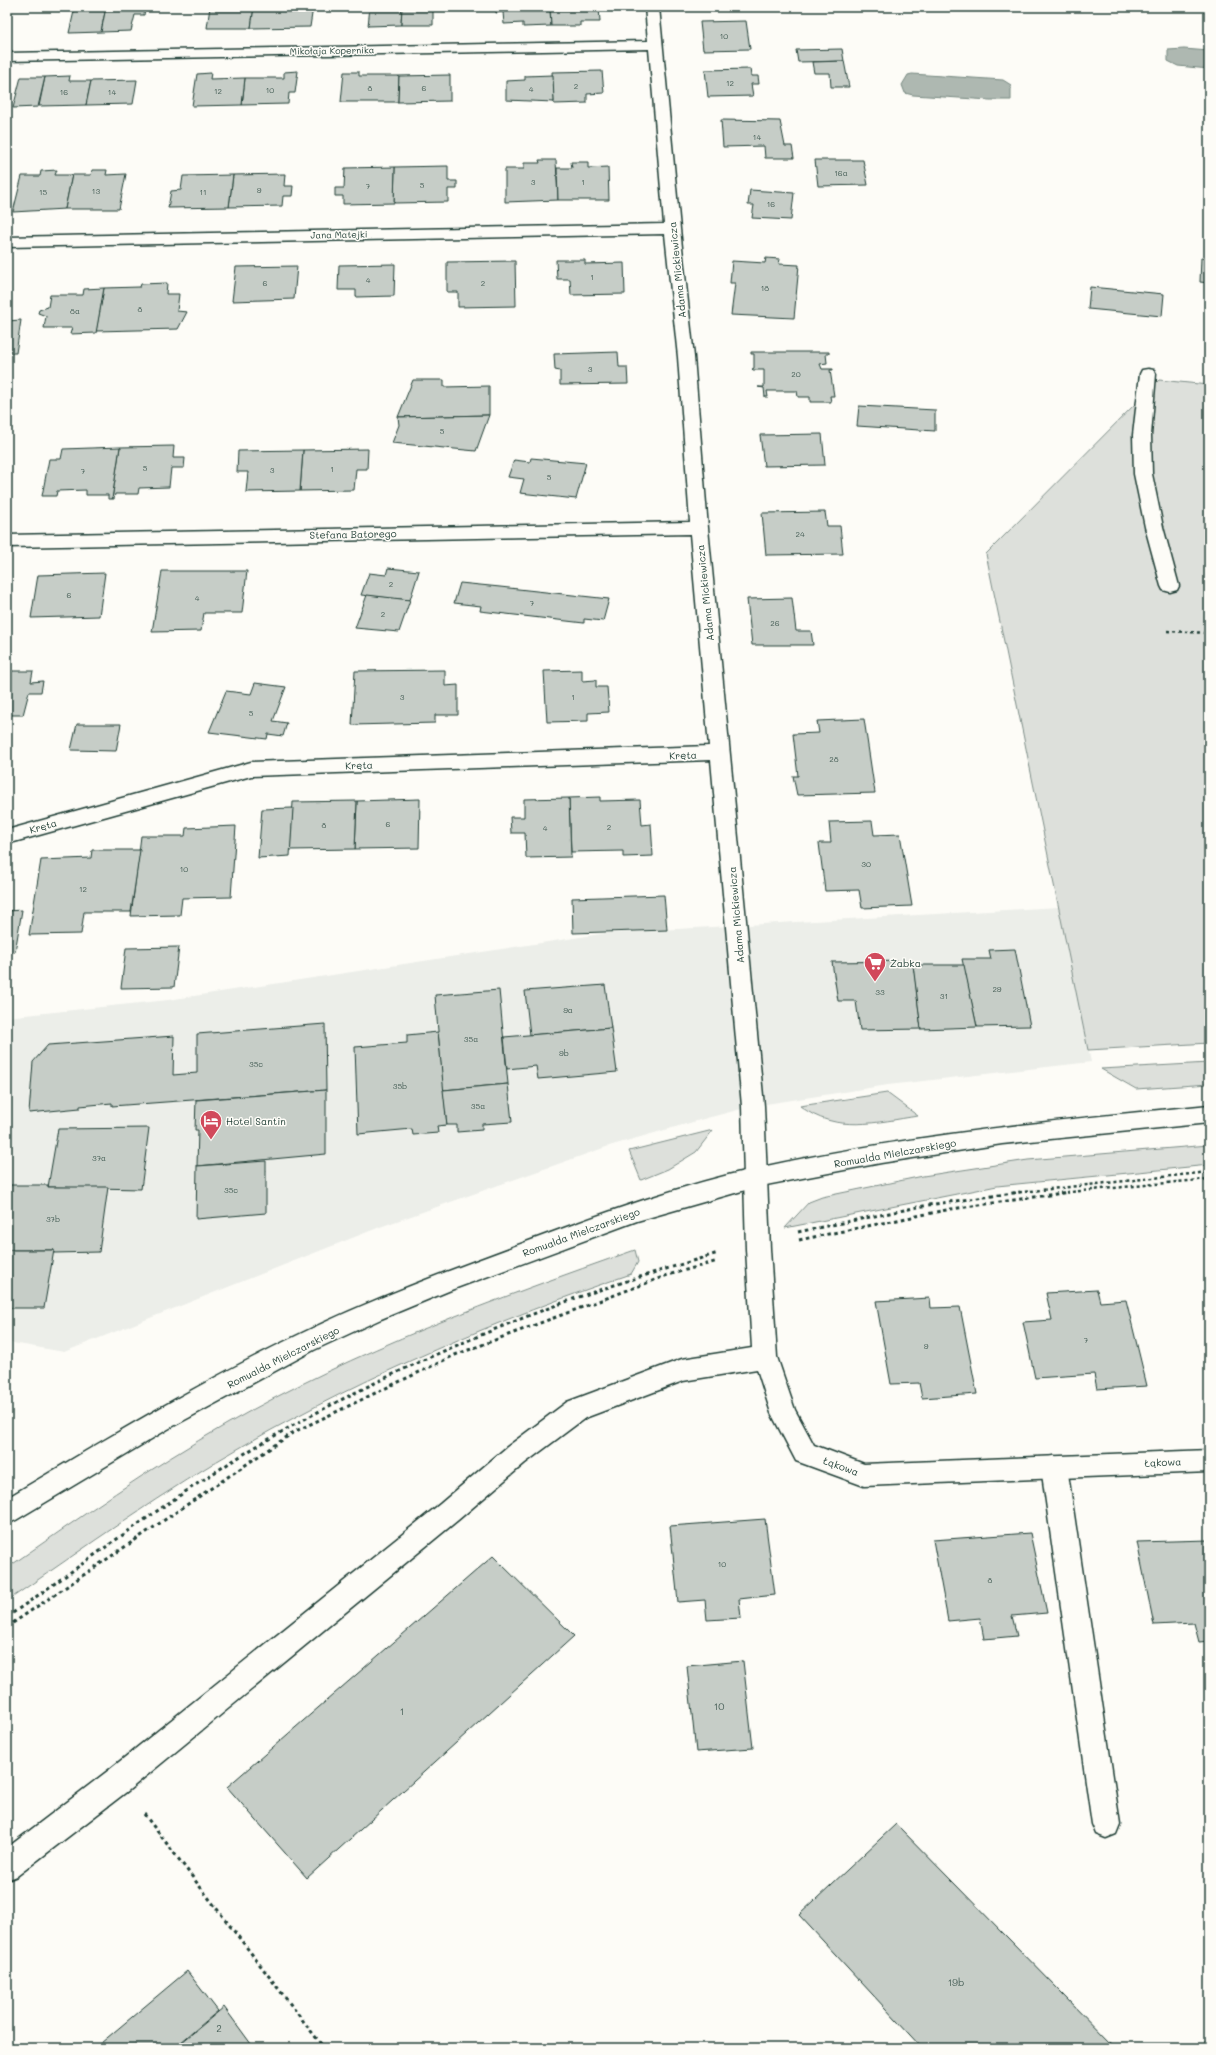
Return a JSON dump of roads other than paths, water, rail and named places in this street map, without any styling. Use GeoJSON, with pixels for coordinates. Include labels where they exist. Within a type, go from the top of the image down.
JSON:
{"type":"FeatureCollection","features":[{"type":"Feature","properties":{"kind":"street","name":"Adama Mickiewicza"},"geometry":{"type":"LineString","coordinates":[[652,7],[672,228],[686,357],[699,528],[752,1099],[756,1178]]}},
{"type":"Feature","properties":{"kind":"street","name":"Mikołaja Kopernika"},"geometry":{"type":"LineString","coordinates":[[7,57],[656,45]]}},
{"type":"Feature","properties":{"kind":"street","name":"Jana Matejki"},"geometry":{"type":"LineString","coordinates":[[7,242],[672,228]]}},
{"type":"Feature","properties":{"kind":"street"},"geometry":{"type":"LineString","coordinates":[[1148,374],[1142,435],[1143,474],[1154,528],[1170,586]]}},
{"type":"Feature","properties":{"kind":"street","name":"Stefana Batorego"},"geometry":{"type":"LineString","coordinates":[[7,540],[699,528]]}},
{"type":"Feature","properties":{"kind":"street","name":"Kręta"},"geometry":{"type":"LineString","coordinates":[[7,836],[210,779],[252,769],[721,753]]}},
{"type":"Feature","properties":{"kind":"street","name":"Romualda Mielczarskiego"},"geometry":{"type":"LineString","coordinates":[[7,1512],[159,1422],[305,1344],[372,1312],[450,1280],[634,1212],[756,1178],[881,1154],[1002,1135],[1209,1114]]}},
{"type":"Feature","properties":{"kind":"street","name":"Łąkowa"},"geometry":{"type":"LineString","coordinates":[[756,1178],[758,1249],[766,1357],[783,1412],[805,1453],[864,1475],[1209,1461]]}},
{"type":"Feature","properties":{"kind":"street"},"geometry":{"type":"LineString","coordinates":[[7,1866],[119,1780],[516,1456],[576,1410],[682,1370],[766,1357]]}},
{"type":"Feature","properties":{"kind":"street"},"geometry":{"type":"LineString","coordinates":[[1054,1467],[1106,1824]]}},
{"type":"Feature","properties":{"kind":"place","name":"Żabka"},"geometry":{"type":"Point","coordinates":[875,982]}},
{"type":"Feature","properties":{"kind":"place","name":"Hotel Santin"},"geometry":{"type":"Point","coordinates":[211,1140]}}]}
